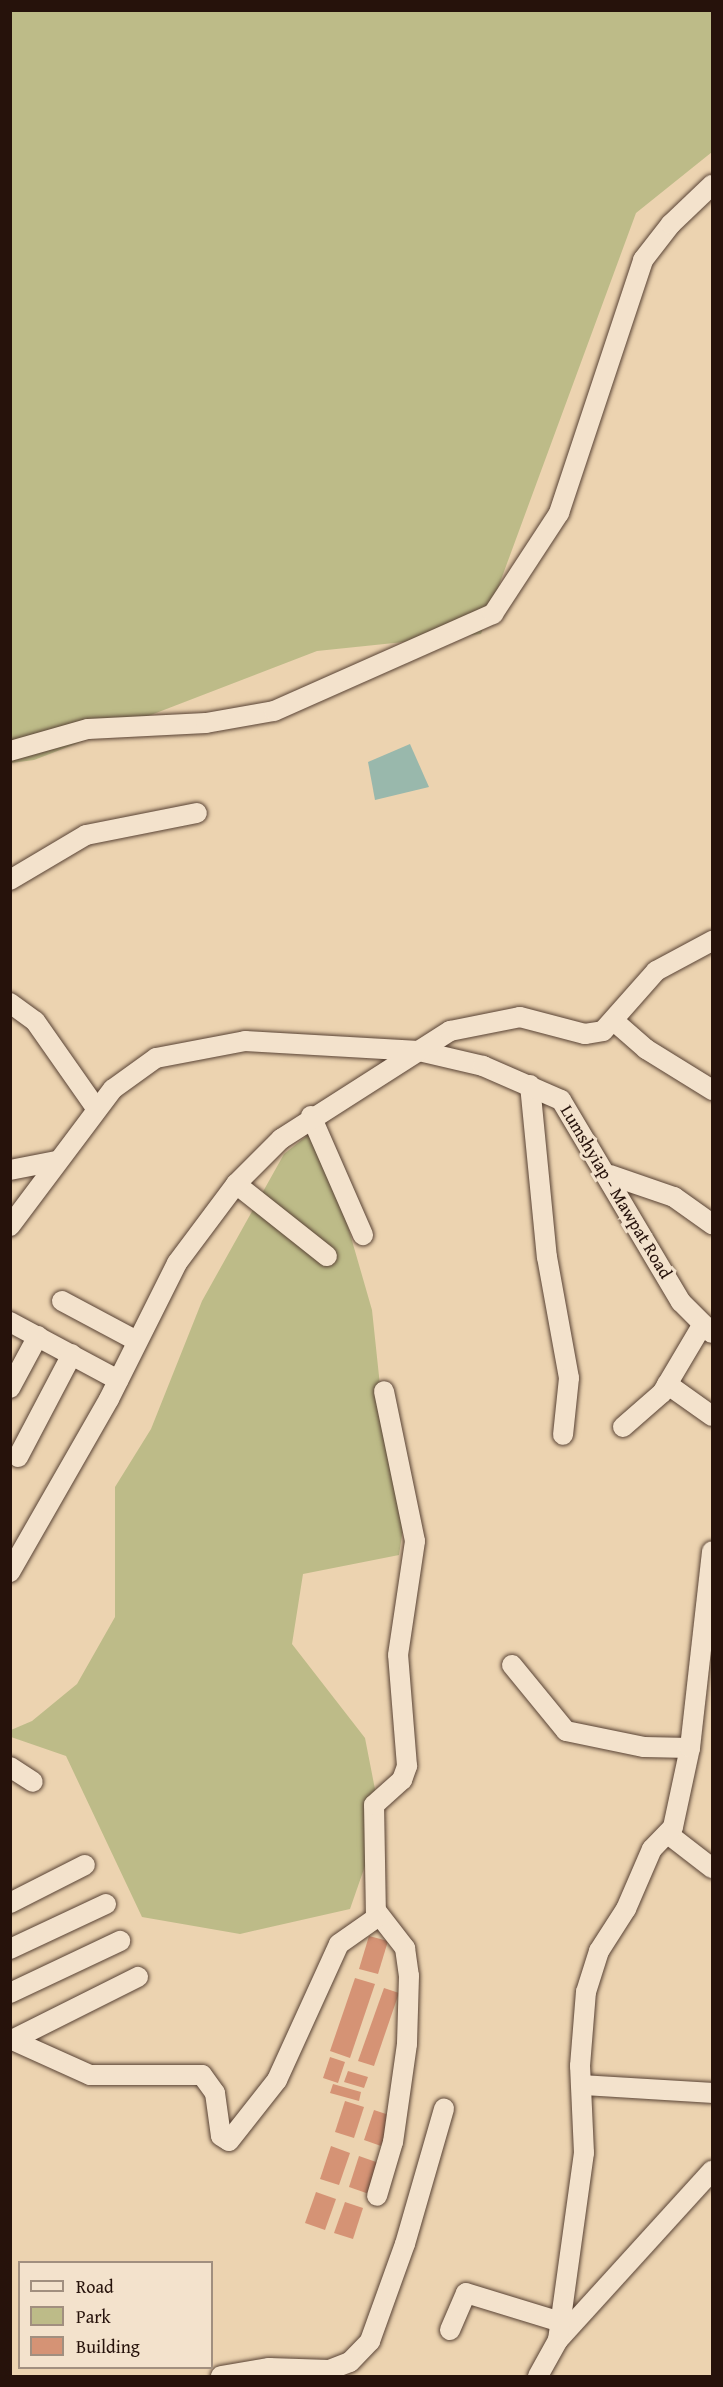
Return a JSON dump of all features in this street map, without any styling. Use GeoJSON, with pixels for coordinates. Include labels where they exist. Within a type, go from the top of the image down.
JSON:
{"type":"FeatureCollection","features":[{"type":"Feature","properties":{"kind":"street"},"geometry":{"type":"LineString","coordinates":[[10,751],[88,729],[206,723],[274,711],[493,614],[560,513],[643,260],[671,224],[712,185]]}},
{"type":"Feature","properties":{"kind":"street"},"geometry":{"type":"LineString","coordinates":[[10,880],[86,835],[197,813]]}},
{"type":"Feature","properties":{"kind":"street"},"geometry":{"type":"LineString","coordinates":[[10,1572],[118,1380],[177,1263],[236,1184],[311,1116],[450,1031],[508,1018],[532,1018],[585,1034],[603,1031],[662,966],[712,941]]}},
{"type":"Feature","properties":{"kind":"street"},"geometry":{"type":"LineString","coordinates":[[10,1003],[35,1021],[96,1108]]}},
{"type":"Feature","properties":{"kind":"street"},"geometry":{"type":"LineString","coordinates":[[614,1021],[646,1049],[712,1090]]}},
{"type":"Feature","properties":{"kind":"street","name":"Lumshyiap - Mawpat Road"},"geometry":{"type":"LineString","coordinates":[[10,1226],[96,1108],[142,1064],[220,1044],[302,1041],[419,1051],[530,1085],[561,1100],[610,1174],[681,1302],[708,1328]]}},
{"type":"Feature","properties":{"kind":"street"},"geometry":{"type":"LineString","coordinates":[[530,1085],[547,1257],[569,1378],[563,1435]]}},
{"type":"Feature","properties":{"kind":"street"},"geometry":{"type":"LineString","coordinates":[[311,1116],[363,1235]]}},
{"type":"Feature","properties":{"kind":"street"},"geometry":{"type":"LineString","coordinates":[[10,1170],[56,1161]]}},
{"type":"Feature","properties":{"kind":"street"},"geometry":{"type":"LineString","coordinates":[[610,1174],[674,1197],[712,1224]]}},
{"type":"Feature","properties":{"kind":"street"},"geometry":{"type":"LineString","coordinates":[[236,1184],[327,1256]]}},
{"type":"Feature","properties":{"kind":"street"},"geometry":{"type":"LineString","coordinates":[[62,1301],[137,1341]]}},
{"type":"Feature","properties":{"kind":"street"},"geometry":{"type":"LineString","coordinates":[[10,1322],[118,1380]]}},
{"type":"Feature","properties":{"kind":"street"},"geometry":{"type":"LineString","coordinates":[[623,1427],[667,1384],[708,1328]]}},
{"type":"Feature","properties":{"kind":"street"},"geometry":{"type":"LineString","coordinates":[[10,1388],[38,1336]]}},
{"type":"Feature","properties":{"kind":"street"},"geometry":{"type":"LineString","coordinates":[[18,1457],[72,1354]]}},
{"type":"Feature","properties":{"kind":"street"},"geometry":{"type":"LineString","coordinates":[[667,1384],[712,1416]]}},
{"type":"Feature","properties":{"kind":"street"},"geometry":{"type":"LineString","coordinates":[[11,2040],[90,2075],[202,2075],[215,2093],[221,2136],[229,2141],[277,2080],[339,1944],[374,1922],[377,1912],[373,1809],[402,1780],[406,1766],[398,1655],[416,1541],[384,1391]]}},
{"type":"Feature","properties":{"kind":"street"},"geometry":{"type":"LineString","coordinates":[[538,2376],[559,2331],[587,2132],[582,2085],[580,2027],[593,1965],[626,1909],[652,1849],[668,1834],[690,1748],[712,1551]]}},
{"type":"Feature","properties":{"kind":"street"},"geometry":{"type":"LineString","coordinates":[[512,1665],[566,1731],[644,1747],[690,1748]]}},
{"type":"Feature","properties":{"kind":"street"},"geometry":{"type":"LineString","coordinates":[[10,1767],[33,1782]]}},
{"type":"Feature","properties":{"kind":"street"},"geometry":{"type":"LineString","coordinates":[[668,1834],[712,1868]]}},
{"type":"Feature","properties":{"kind":"street"},"geometry":{"type":"LineString","coordinates":[[10,1903],[84,1865]]}},
{"type":"Feature","properties":{"kind":"street"},"geometry":{"type":"LineString","coordinates":[[10,1949],[106,1904]]}},
{"type":"Feature","properties":{"kind":"street"},"geometry":{"type":"LineString","coordinates":[[377,1912],[405,1948],[409,1976],[407,2044],[393,2142],[377,2196]]}},
{"type":"Feature","properties":{"kind":"street"},"geometry":{"type":"LineString","coordinates":[[10,1993],[120,1941]]}},
{"type":"Feature","properties":{"kind":"street"},"geometry":{"type":"LineString","coordinates":[[11,2040],[138,1977]]}},
{"type":"Feature","properties":{"kind":"street"},"geometry":{"type":"LineString","coordinates":[[582,2085],[712,2093]]}},
{"type":"Feature","properties":{"kind":"street"},"geometry":{"type":"LineString","coordinates":[[221,2376],[269,2368],[329,2370],[350,2362],[370,2341],[405,2244],[444,2109]]}},
{"type":"Feature","properties":{"kind":"street"},"geometry":{"type":"LineString","coordinates":[[559,2331],[712,2171]]}},
{"type":"Feature","properties":{"kind":"street"},"geometry":{"type":"LineString","coordinates":[[450,2330],[466,2293],[559,2331]]}},
{"type":"Feature","properties":{"kind":"green space"},"geometry":{"type":"Polygon","coordinates":[[[10,11],[712,11],[712,152],[636,213],[481,634],[317,651],[34,760],[11,763],[10,11]]]}},
{"type":"Feature","properties":{"kind":"green space"},"geometry":{"type":"Polygon","coordinates":[[[319,1126],[372,1310],[381,1395],[406,1509],[399,1555],[303,1574],[292,1644],[365,1738],[381,1820],[350,1909],[240,1934],[142,1917],[66,1756],[11,1737],[11,1730],[32,1721],[77,1684],[115,1617],[115,1487],[151,1429],[202,1301],[284,1154],[319,1126]]]}},
{"type":"Feature","properties":{"kind":"shaded area"},"geometry":{"type":"Polygon","coordinates":[[[410,744],[429,787],[375,800],[368,762],[410,744]]]}},
{"type":"Feature","properties":{"kind":"building"},"geometry":{"type":"Polygon","coordinates":[[[369,1936],[388,1941],[378,1974],[359,1969],[369,1936]]]}},
{"type":"Feature","properties":{"kind":"building"},"geometry":{"type":"Polygon","coordinates":[[[355,1978],[375,1984],[350,2058],[330,2051],[355,1978]]]}},
{"type":"Feature","properties":{"kind":"building"},"geometry":{"type":"Polygon","coordinates":[[[384,1988],[399,1993],[374,2066],[358,2061],[384,1988]]]}},
{"type":"Feature","properties":{"kind":"building"},"geometry":{"type":"Polygon","coordinates":[[[330,2057],[345,2062],[338,2083],[323,2078],[330,2057]]]}},
{"type":"Feature","properties":{"kind":"building"},"geometry":{"type":"Polygon","coordinates":[[[348,2071],[368,2077],[364,2088],[344,2082],[348,2071]]]}},
{"type":"Feature","properties":{"kind":"building"},"geometry":{"type":"Polygon","coordinates":[[[333,2084],[361,2092],[359,2101],[330,2093],[333,2084]]]}},
{"type":"Feature","properties":{"kind":"building"},"geometry":{"type":"Polygon","coordinates":[[[345,2101],[364,2107],[354,2138],[335,2132],[345,2101]]]}},
{"type":"Feature","properties":{"kind":"building"},"geometry":{"type":"Polygon","coordinates":[[[374,2110],[392,2116],[381,2146],[364,2140],[374,2110]]]}},
{"type":"Feature","properties":{"kind":"building"},"geometry":{"type":"Polygon","coordinates":[[[331,2146],[350,2153],[339,2185],[320,2179],[331,2146]]]}},
{"type":"Feature","properties":{"kind":"building"},"geometry":{"type":"Polygon","coordinates":[[[359,2156],[379,2163],[369,2194],[349,2187],[359,2156]]]}},
{"type":"Feature","properties":{"kind":"building"},"geometry":{"type":"Polygon","coordinates":[[[316,2192],[336,2199],[325,2230],[305,2223],[316,2192]]]}},
{"type":"Feature","properties":{"kind":"building"},"geometry":{"type":"Polygon","coordinates":[[[345,2202],[363,2208],[353,2239],[334,2233],[345,2202]]]}}]}
